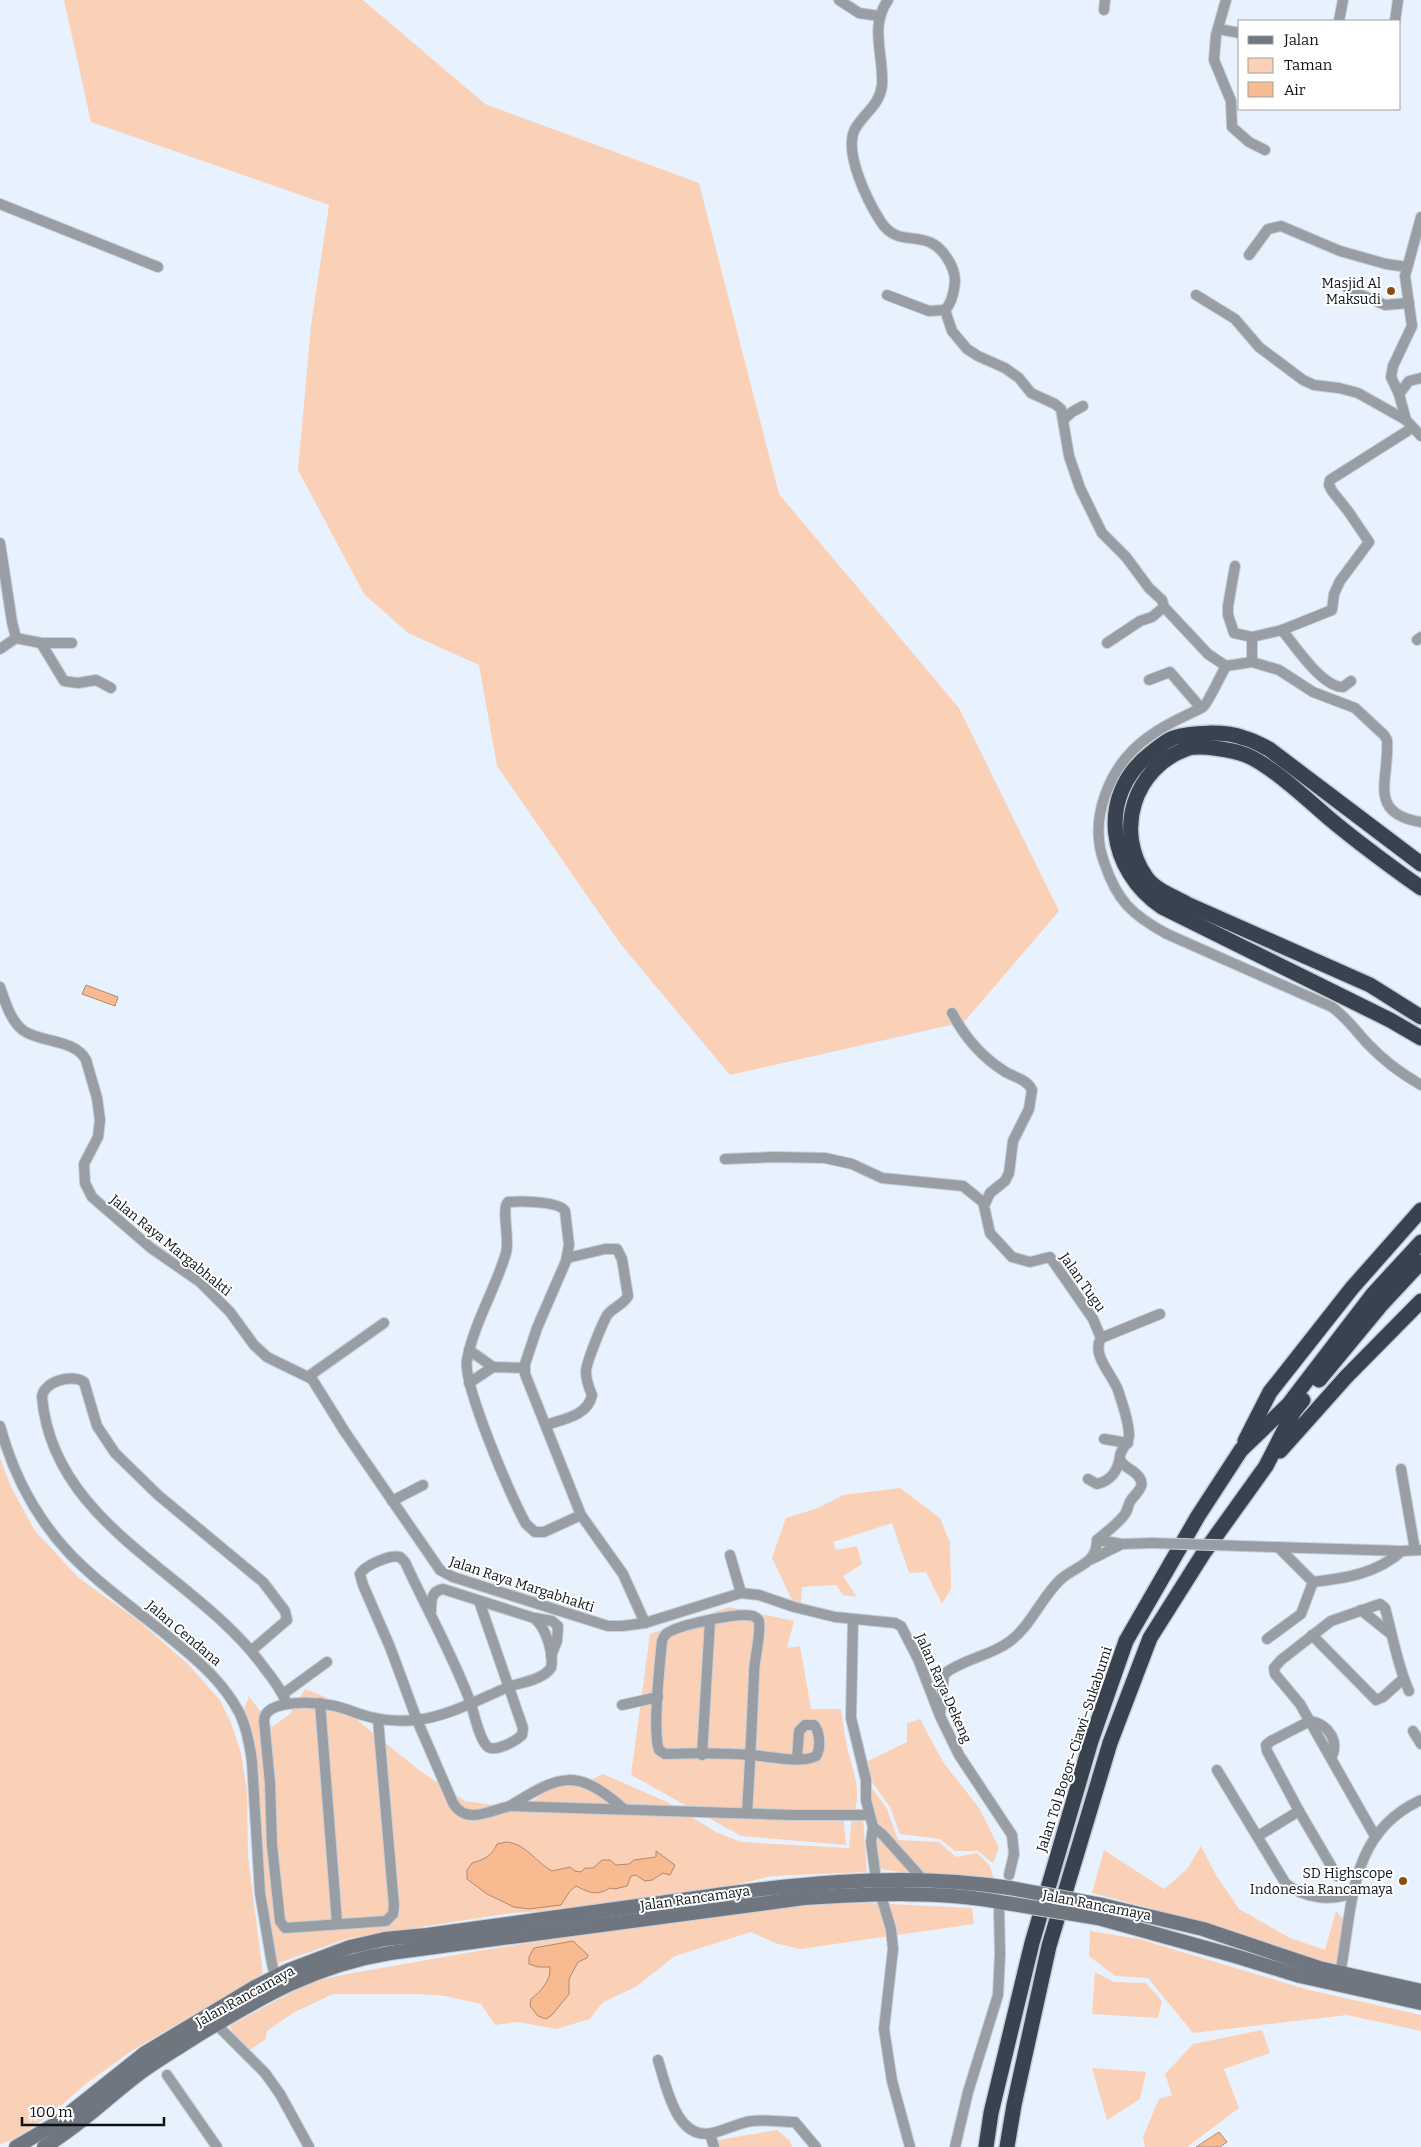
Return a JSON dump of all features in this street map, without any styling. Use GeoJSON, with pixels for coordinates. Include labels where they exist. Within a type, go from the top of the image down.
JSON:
{"type":"FeatureCollection","features":[{"type":"Feature","properties":{"kind":"highway"},"geometry":{"type":"LineString","coordinates":[[1421,864],[1268,749],[1243,737],[1193,733],[1171,738],[1140,762],[1127,779],[1115,817],[1115,839],[1120,858],[1129,876],[1149,898],[1162,907],[1390,1020],[1421,1038]]}},
{"type":"Feature","properties":{"kind":"highway"},"geometry":{"type":"LineString","coordinates":[[1421,888],[1365,848],[1280,777],[1246,755],[1220,749],[1187,748],[1150,772],[1131,809],[1131,833],[1134,854],[1146,877],[1160,890],[1186,904],[1370,986],[1421,1017]]}},
{"type":"Feature","properties":{"kind":"highway"},"geometry":{"type":"LineString","coordinates":[[1241,1450],[1270,1392],[1352,1288],[1421,1210]]}},
{"type":"Feature","properties":{"kind":"highway","name":"Jalan Tol Bogor–Ciawi–Sukabumi"},"geometry":{"type":"LineString","coordinates":[[1007,2147],[1014,2105],[1049,1946],[1110,1743],[1150,1638],[1203,1554],[1266,1466],[1294,1411],[1421,1242]]}},
{"type":"Feature","properties":{"kind":"highway","name":"Jalan Tol Bogor–Ciawi–Sukabumi"},"geometry":{"type":"LineString","coordinates":[[986,2147],[991,2113],[1032,1943],[1074,1797],[1126,1642],[1198,1516],[1241,1450],[1288,1405],[1377,1300],[1421,1262]]}},
{"type":"Feature","properties":{"kind":"highway"},"geometry":{"type":"LineString","coordinates":[[1266,1466],[1346,1377],[1421,1301]]}},
{"type":"Feature","properties":{"kind":"street"},"geometry":{"type":"LineString","coordinates":[[839,0],[859,13],[879,16]]}},
{"type":"Feature","properties":{"kind":"street"},"geometry":{"type":"LineString","coordinates":[[888,0],[879,16],[878,36],[882,66],[881,91],[876,105],[855,130],[852,153],[861,181],[885,227],[898,236],[934,243],[950,262],[955,282],[951,301],[945,310]]}},
{"type":"Feature","properties":{"kind":"street"},"geometry":{"type":"LineString","coordinates":[[1226,0],[1214,47],[1215,64],[1231,101],[1232,127],[1249,142],[1265,150]]}},
{"type":"Feature","properties":{"kind":"street"},"geometry":{"type":"LineString","coordinates":[[1339,20],[1343,0]]}},
{"type":"Feature","properties":{"kind":"street"},"geometry":{"type":"LineString","coordinates":[[1395,20],[1398,0]]}},
{"type":"Feature","properties":{"kind":"street"},"geometry":{"type":"LineString","coordinates":[[1218,29],[1238,32]]}},
{"type":"Feature","properties":{"kind":"street"},"geometry":{"type":"LineString","coordinates":[[0,204],[158,267]]}},
{"type":"Feature","properties":{"kind":"street"},"geometry":{"type":"LineString","coordinates":[[1410,424],[1399,394],[1391,380],[1392,371],[1417,328],[1405,285],[1407,267],[1421,217]]}},
{"type":"Feature","properties":{"kind":"street"},"geometry":{"type":"LineString","coordinates":[[1249,255],[1268,229],[1281,226],[1340,251],[1369,260],[1407,267]]}},
{"type":"Feature","properties":{"kind":"street"},"geometry":{"type":"LineString","coordinates":[[1348,289],[1385,306],[1409,303]]}},
{"type":"Feature","properties":{"kind":"street"},"geometry":{"type":"LineString","coordinates":[[1196,295],[1235,319],[1259,347],[1303,380],[1314,385],[1339,388],[1358,393],[1410,424],[1421,436]]}},
{"type":"Feature","properties":{"kind":"street"},"geometry":{"type":"LineString","coordinates":[[888,296],[929,311],[945,310]]}},
{"type":"Feature","properties":{"kind":"street"},"geometry":{"type":"LineString","coordinates":[[945,310],[952,331],[967,349],[1005,368],[1019,378],[1031,393],[1055,404],[1061,409],[1069,456],[1074,472],[1102,533],[1126,556],[1149,588],[1162,600],[1164,607],[1208,654],[1226,666],[1252,662],[1279,670],[1308,689],[1355,708],[1365,716],[1387,740],[1384,787],[1387,805],[1397,815],[1421,822]]}},
{"type":"Feature","properties":{"kind":"street"},"geometry":{"type":"LineString","coordinates":[[1399,394],[1409,381],[1421,378]]}},
{"type":"Feature","properties":{"kind":"street"},"geometry":{"type":"LineString","coordinates":[[1063,420],[1082,406]]}},
{"type":"Feature","properties":{"kind":"street"},"geometry":{"type":"LineString","coordinates":[[1235,566],[1228,615],[1234,633],[1252,637],[1282,630],[1332,610],[1334,594],[1340,581],[1369,542],[1330,488],[1330,480],[1410,424]]}},
{"type":"Feature","properties":{"kind":"street"},"geometry":{"type":"LineString","coordinates":[[0,543],[16,638]]}},
{"type":"Feature","properties":{"kind":"street"},"geometry":{"type":"LineString","coordinates":[[1107,643],[1140,621],[1152,617],[1164,607]]}},
{"type":"Feature","properties":{"kind":"street"},"geometry":{"type":"LineString","coordinates":[[1282,630],[1316,671],[1333,686],[1343,687],[1351,681]]}},
{"type":"Feature","properties":{"kind":"street"},"geometry":{"type":"LineString","coordinates":[[1252,637],[1252,662]]}},
{"type":"Feature","properties":{"kind":"street"},"geometry":{"type":"LineString","coordinates":[[0,649],[16,638],[40,643],[72,643]]}},
{"type":"Feature","properties":{"kind":"street"},"geometry":{"type":"LineString","coordinates":[[40,643],[64,681],[78,683],[96,680],[111,688]]}},
{"type":"Feature","properties":{"kind":"street"},"geometry":{"type":"LineString","coordinates":[[1226,666],[1206,704],[1147,738],[1126,758],[1105,794],[1097,829],[1099,848],[1107,873],[1122,902],[1143,921],[1167,934],[1332,1007],[1347,1018],[1369,1045],[1407,1077],[1421,1085]]}},
{"type":"Feature","properties":{"kind":"street"},"geometry":{"type":"LineString","coordinates":[[1149,680],[1170,672],[1201,708]]}},
{"type":"Feature","properties":{"kind":"street","name":"Jalan Raya Margabhakti"},"geometry":{"type":"LineString","coordinates":[[0,988],[10,1012],[24,1030],[74,1048],[83,1054],[88,1063],[98,1098],[100,1120],[98,1137],[84,1164],[85,1183],[92,1197],[151,1248],[200,1282],[230,1312],[254,1345],[267,1356],[309,1376],[440,1570],[452,1577],[601,1624]]}},
{"type":"Feature","properties":{"kind":"street"},"geometry":{"type":"LineString","coordinates":[[726,1159],[780,1156],[833,1159],[852,1164],[882,1178],[964,1186],[984,1203],[990,1193],[1005,1181],[1009,1173],[1013,1141],[1029,1109],[1032,1090],[1026,1082],[1004,1071],[986,1057],[968,1039],[952,1013]]}},
{"type":"Feature","properties":{"kind":"street"},"geometry":{"type":"LineString","coordinates":[[581,1515],[544,1532],[535,1532],[526,1524],[492,1446],[469,1383],[466,1366],[469,1350],[500,1274],[506,1252],[508,1240],[504,1208],[506,1203],[518,1201],[563,1207],[566,1212],[569,1245],[567,1258],[537,1328],[524,1374],[581,1515],[623,1574],[645,1623]]}},
{"type":"Feature","properties":{"kind":"street","name":"Jalan Tugu"},"geometry":{"type":"LineString","coordinates":[[984,1203],[990,1234],[1000,1247],[1012,1257],[1022,1262],[1035,1262],[1050,1257],[1093,1319],[1101,1338],[1099,1345],[1104,1366],[1118,1392],[1129,1433],[1128,1443]]}},
{"type":"Feature","properties":{"kind":"street"},"geometry":{"type":"LineString","coordinates":[[546,1425],[574,1415],[587,1407],[592,1395],[586,1374],[594,1349],[608,1315],[626,1300],[628,1296],[622,1258],[616,1248],[567,1258]]}},
{"type":"Feature","properties":{"kind":"street"},"geometry":{"type":"LineString","coordinates":[[1101,1338],[1160,1314]]}},
{"type":"Feature","properties":{"kind":"street"},"geometry":{"type":"LineString","coordinates":[[309,1376],[384,1324]]}},
{"type":"Feature","properties":{"kind":"street"},"geometry":{"type":"LineString","coordinates":[[469,1350],[493,1367],[525,1368]]}},
{"type":"Feature","properties":{"kind":"street"},"geometry":{"type":"LineString","coordinates":[[469,1383],[493,1367]]}},
{"type":"Feature","properties":{"kind":"street"},"geometry":{"type":"LineString","coordinates":[[252,1650],[287,1620],[286,1614],[263,1582],[158,1495],[115,1453],[97,1426],[84,1382],[71,1378],[47,1386],[42,1392],[42,1397],[50,1432],[64,1468],[85,1500],[110,1527],[219,1617],[252,1650],[283,1694],[287,1704]]}},
{"type":"Feature","properties":{"kind":"street","name":"Jalan Cendana"},"geometry":{"type":"LineString","coordinates":[[0,1426],[20,1481],[43,1520],[64,1547],[109,1588],[200,1662],[218,1680],[239,1713],[248,1740],[252,1762],[260,1893],[266,1934],[277,1982]]}},
{"type":"Feature","properties":{"kind":"street"},"geometry":{"type":"LineString","coordinates":[[1088,1479],[1097,1484],[1109,1480],[1118,1467],[1120,1457],[1128,1443],[1104,1439]]}},
{"type":"Feature","properties":{"kind":"street"},"geometry":{"type":"LineString","coordinates":[[1092,1560],[1096,1552],[1097,1540],[1124,1516],[1131,1501],[1141,1490],[1139,1476],[1123,1464],[1120,1457]]}},
{"type":"Feature","properties":{"kind":"street"},"geometry":{"type":"LineString","coordinates":[[1097,1540],[1122,1544],[1418,1550],[1402,1468]]}},
{"type":"Feature","properties":{"kind":"street"},"geometry":{"type":"LineString","coordinates":[[392,1501],[424,1485]]}},
{"type":"Feature","properties":{"kind":"street"},"geometry":{"type":"LineString","coordinates":[[940,1716],[944,1674],[1009,1642],[1019,1633],[1059,1581],[1071,1570],[1122,1544]]}},
{"type":"Feature","properties":{"kind":"street"},"geometry":{"type":"LineString","coordinates":[[1275,1547],[1314,1582],[1348,1578],[1367,1572],[1390,1561],[1402,1551]]}},
{"type":"Feature","properties":{"kind":"street"},"geometry":{"type":"LineString","coordinates":[[730,1555],[742,1593]]}},
{"type":"Feature","properties":{"kind":"street"},"geometry":{"type":"LineString","coordinates":[[479,1601],[523,1728],[522,1735],[516,1740],[493,1748],[486,1745],[471,1704],[431,1612],[405,1562],[400,1557],[392,1556],[362,1570],[360,1574],[417,1720],[457,1810],[464,1815],[473,1816],[510,1806],[553,1782],[571,1779],[587,1782],[596,1787],[624,1809]]}},
{"type":"Feature","properties":{"kind":"street"},"geometry":{"type":"LineString","coordinates":[[1267,1639],[1301,1614],[1314,1582]]}},
{"type":"Feature","properties":{"kind":"street"},"geometry":{"type":"LineString","coordinates":[[431,1612],[433,1595],[440,1590],[453,1591],[534,1618],[552,1621],[558,1626],[557,1642],[551,1656]]}},
{"type":"Feature","properties":{"kind":"street","name":"Jalan Raya Dekeng"},"geometry":{"type":"LineString","coordinates":[[601,1624],[622,1626],[645,1623],[742,1593],[759,1595],[794,1607],[835,1617],[882,1620],[901,1626],[918,1659],[940,1716],[960,1755],[1012,1835],[1014,1854],[1009,1882]]}},
{"type":"Feature","properties":{"kind":"street"},"geometry":{"type":"LineString","coordinates":[[1375,1836],[1310,1721],[1296,1699],[1275,1674],[1274,1668],[1281,1660],[1330,1621],[1376,1604],[1383,1605],[1403,1678],[1409,1691]]}},
{"type":"Feature","properties":{"kind":"street"},"geometry":{"type":"LineString","coordinates":[[1361,1610],[1391,1634]]}},
{"type":"Feature","properties":{"kind":"street"},"geometry":{"type":"LineString","coordinates":[[747,1813],[750,1755],[754,1672],[759,1621],[754,1616],[710,1621],[682,1628],[666,1635],[662,1641],[658,1697],[657,1735],[659,1750],[665,1754],[750,1755],[798,1759]]}},
{"type":"Feature","properties":{"kind":"street"},"geometry":{"type":"LineString","coordinates":[[378,1719],[394,1906],[393,1914],[386,1921],[289,1928],[283,1926],[280,1921],[272,1845],[270,1783],[264,1718],[267,1712],[271,1708],[287,1704],[320,1704],[336,1706],[378,1719],[417,1720],[471,1704],[508,1687],[546,1673],[551,1668],[551,1656],[541,1624],[534,1618]]}},
{"type":"Feature","properties":{"kind":"street"},"geometry":{"type":"LineString","coordinates":[[853,1619],[851,1718],[865,1771],[866,1800],[873,1827],[871,1842],[876,1879],[891,1929],[893,1949],[884,2029],[892,2081],[910,2147]]}},
{"type":"Feature","properties":{"kind":"street"},"geometry":{"type":"LineString","coordinates":[[702,1755],[710,1621]]}},
{"type":"Feature","properties":{"kind":"street"},"geometry":{"type":"LineString","coordinates":[[1312,1635],[1376,1700],[1383,1697],[1403,1678]]}},
{"type":"Feature","properties":{"kind":"street"},"geometry":{"type":"LineString","coordinates":[[283,1694],[326,1662]]}},
{"type":"Feature","properties":{"kind":"street"},"geometry":{"type":"LineString","coordinates":[[622,1705],[658,1697]]}},
{"type":"Feature","properties":{"kind":"street"},"geometry":{"type":"LineString","coordinates":[[320,1704],[337,1924]]}},
{"type":"Feature","properties":{"kind":"street"},"geometry":{"type":"LineString","coordinates":[[1310,1721],[1271,1741],[1266,1748],[1299,1811],[1337,1876]]}},
{"type":"Feature","properties":{"kind":"street"},"geometry":{"type":"LineString","coordinates":[[1413,1731],[1421,1744]]}},
{"type":"Feature","properties":{"kind":"street"},"geometry":{"type":"LineString","coordinates":[[1217,1770],[1278,1872],[1290,1887],[1315,1896],[1332,1898],[1343,1897],[1354,1891]]}},
{"type":"Feature","properties":{"kind":"street"},"geometry":{"type":"LineString","coordinates":[[1340,1974],[1354,1891],[1363,1856],[1375,1836],[1400,1811],[1421,1800]]}},
{"type":"Feature","properties":{"kind":"street"},"geometry":{"type":"LineString","coordinates":[[510,1806],[869,1815]]}},
{"type":"Feature","properties":{"kind":"street"},"geometry":{"type":"LineString","coordinates":[[1258,1836],[1299,1811]]}},
{"type":"Feature","properties":{"kind":"street"},"geometry":{"type":"LineString","coordinates":[[873,1827],[883,1835],[924,1880],[931,1895]]}},
{"type":"Feature","properties":{"kind":"street","name":"Jalan Rancamaya"},"geometry":{"type":"LineString","coordinates":[[16,2147],[57,2123],[132,2063],[277,1982],[377,1955],[526,1929],[583,1914],[741,1891],[876,1879],[1009,1882],[1300,1976],[1421,2003]]}},
{"type":"Feature","properties":{"kind":"street"},"geometry":{"type":"LineString","coordinates":[[844,1881],[846,1895]]}},
{"type":"Feature","properties":{"kind":"street","name":"Jalan Rancamaya"},"geometry":{"type":"LineString","coordinates":[[526,1929],[587,1928],[762,1902],[846,1895],[931,1895],[975,1898],[1003,1907],[1100,1912],[1203,1929],[1297,1962],[1340,1974],[1421,1991]]}},
{"type":"Feature","properties":{"kind":"street"},"geometry":{"type":"LineString","coordinates":[[954,2147],[968,2092],[998,1995],[1003,1907]]}},
{"type":"Feature","properties":{"kind":"street"},"geometry":{"type":"LineString","coordinates":[[212,2020],[265,2073],[280,2094],[310,2147]]}},
{"type":"Feature","properties":{"kind":"street","name":"Jalan Rancamaya"},"geometry":{"type":"LineString","coordinates":[[44,2147],[68,2132],[148,2067],[212,2020]]}},
{"type":"Feature","properties":{"kind":"street"},"geometry":{"type":"LineString","coordinates":[[658,2060],[675,2110],[682,2122],[694,2131],[710,2134],[754,2121],[795,2122],[816,2147]]}},
{"type":"Feature","properties":{"kind":"street"},"geometry":{"type":"LineString","coordinates":[[166,2075],[217,2147]]}},
{"type":"Feature","properties":{"kind":"street"},"geometry":{"type":"LineString","coordinates":[[710,2134],[714,2147]]}},
{"type":"Feature","properties":{"kind":"green space"},"geometry":{"type":"Polygon","coordinates":[[[64,0],[363,0],[485,104],[699,183],[779,494],[959,708],[1059,911],[964,1022],[730,1075],[622,946],[497,766],[479,665],[408,633],[364,594],[298,470],[311,326],[329,205],[91,122],[64,0]]]}},
{"type":"Feature","properties":{"kind":"green space"},"geometry":{"type":"Polygon","coordinates":[[[0,1458],[11,1487],[35,1531],[79,1578],[136,1619],[187,1663],[220,1700],[231,1723],[241,1753],[247,1792],[248,1857],[263,1974],[133,2050],[88,2082],[51,2114],[15,2139],[0,2144],[0,1458]]]}},
{"type":"Feature","properties":{"kind":"green space"},"geometry":{"type":"Polygon","coordinates":[[[900,1488],[940,1518],[950,1543],[951,1589],[942,1604],[926,1572],[909,1573],[892,1523],[833,1542],[836,1550],[857,1546],[862,1564],[843,1576],[857,1597],[843,1595],[836,1585],[802,1587],[801,1603],[792,1600],[772,1558],[786,1518],[818,1508],[843,1495],[900,1488]]]}},
{"type":"Feature","properties":{"kind":"green space"},"geometry":{"type":"Polygon","coordinates":[[[729,1607],[794,1621],[787,1648],[800,1646],[811,1709],[841,1709],[847,1746],[856,1780],[857,1794],[855,1809],[843,1813],[846,1845],[741,1836],[631,1775],[650,1634],[729,1607]]]}},
{"type":"Feature","properties":{"kind":"green space"},"geometry":{"type":"Polygon","coordinates":[[[305,1689],[338,1702],[419,1770],[465,1801],[525,1809],[563,1774],[584,1783],[603,1774],[667,1802],[716,1832],[741,1842],[849,1848],[852,1815],[863,1818],[867,1872],[772,1876],[649,1905],[512,1913],[349,1938],[276,1964],[259,1861],[242,1715],[249,1696],[272,1727],[290,1714],[305,1689]]]}},
{"type":"Feature","properties":{"kind":"green space"},"geometry":{"type":"Polygon","coordinates":[[[920,1719],[943,1762],[979,1808],[999,1848],[993,1863],[978,1851],[955,1851],[940,1839],[900,1834],[890,1807],[872,1782],[868,1761],[907,1742],[907,1723],[920,1719]]]}},
{"type":"Feature","properties":{"kind":"green space"},"geometry":{"type":"Polygon","coordinates":[[[868,1783],[887,1809],[898,1840],[939,1842],[956,1857],[977,1853],[990,1866],[994,1879],[923,1874],[911,1877],[900,1872],[880,1869],[875,1856],[868,1783]]]}},
{"type":"Feature","properties":{"kind":"green space"},"geometry":{"type":"Polygon","coordinates":[[[1201,1846],[1216,1875],[1239,1909],[1290,1938],[1325,1950],[1336,1911],[1341,1917],[1346,1919],[1336,1967],[1150,1908],[1092,1893],[1104,1850],[1164,1889],[1187,1869],[1201,1846]]]}},
{"type":"Feature","properties":{"kind":"green space"},"geometry":{"type":"Polygon","coordinates":[[[872,1903],[972,1908],[974,1924],[800,1949],[775,1943],[751,1932],[675,1956],[637,1986],[602,2003],[590,2019],[556,2029],[518,2022],[495,2025],[481,2004],[445,1996],[421,1994],[333,1994],[293,2013],[267,2031],[265,2040],[251,2049],[245,2050],[229,2026],[311,1982],[347,1974],[664,1922],[808,1904],[872,1903]]]}},
{"type":"Feature","properties":{"kind":"green space"},"geometry":{"type":"Polygon","coordinates":[[[1090,1931],[1139,1939],[1309,1990],[1421,2015],[1421,2031],[1347,2015],[1193,2033],[1148,1978],[1115,1976],[1089,1956],[1090,1931]]]}},
{"type":"Feature","properties":{"kind":"green space"},"geometry":{"type":"Polygon","coordinates":[[[1095,1972],[1114,1982],[1146,1983],[1162,2001],[1158,2018],[1092,2014],[1095,1972]]]}},
{"type":"Feature","properties":{"kind":"green space"},"geometry":{"type":"Polygon","coordinates":[[[1262,2030],[1270,2053],[1224,2069],[1239,2108],[1187,2147],[1145,2147],[1143,2137],[1159,2099],[1172,2095],[1165,2074],[1193,2044],[1262,2030]]]}},
{"type":"Feature","properties":{"kind":"green space"},"geometry":{"type":"Polygon","coordinates":[[[1092,2068],[1146,2072],[1140,2099],[1107,2120],[1092,2068]]]}},
{"type":"Feature","properties":{"kind":"green space"},"geometry":{"type":"Polygon","coordinates":[[[777,2130],[790,2141],[792,2147],[715,2147],[712,2141],[777,2130]]]}},
{"type":"Feature","properties":{"kind":"water"},"geometry":{"type":"Polygon","coordinates":[[[86,985],[118,997],[115,1006],[82,994],[86,985]]]}},
{"type":"Feature","properties":{"kind":"water"},"geometry":{"type":"Polygon","coordinates":[[[506,1842],[525,1849],[552,1871],[570,1867],[575,1871],[581,1872],[585,1868],[593,1868],[602,1860],[610,1860],[616,1865],[629,1864],[634,1860],[656,1857],[656,1851],[675,1865],[670,1875],[663,1873],[652,1880],[645,1881],[636,1875],[631,1876],[627,1886],[615,1889],[610,1888],[597,1893],[589,1892],[576,1886],[570,1891],[561,1905],[529,1909],[514,1907],[487,1894],[467,1879],[467,1870],[472,1863],[487,1857],[497,1844],[506,1842]]]}},
{"type":"Feature","properties":{"kind":"water"},"geometry":{"type":"Polygon","coordinates":[[[573,1941],[588,1955],[587,1958],[578,1962],[569,1979],[569,1994],[552,2015],[546,2019],[538,2016],[530,2006],[531,1999],[542,1989],[547,1981],[550,1967],[538,1967],[529,1964],[529,1957],[534,1948],[573,1941]]]}},
{"type":"Feature","properties":{"kind":"water"},"geometry":{"type":"Polygon","coordinates":[[[1219,2132],[1227,2142],[1220,2147],[1196,2147],[1219,2132]]]}},
{"type":"Feature","properties":{"kind":"place","name":"Masjid Al Maksudi"},"geometry":{"type":"Point","coordinates":[1391,291]}},
{"type":"Feature","properties":{"kind":"place","name":"SD Highscope Indonesia Rancamaya"},"geometry":{"type":"Point","coordinates":[1403,1881]}}]}
